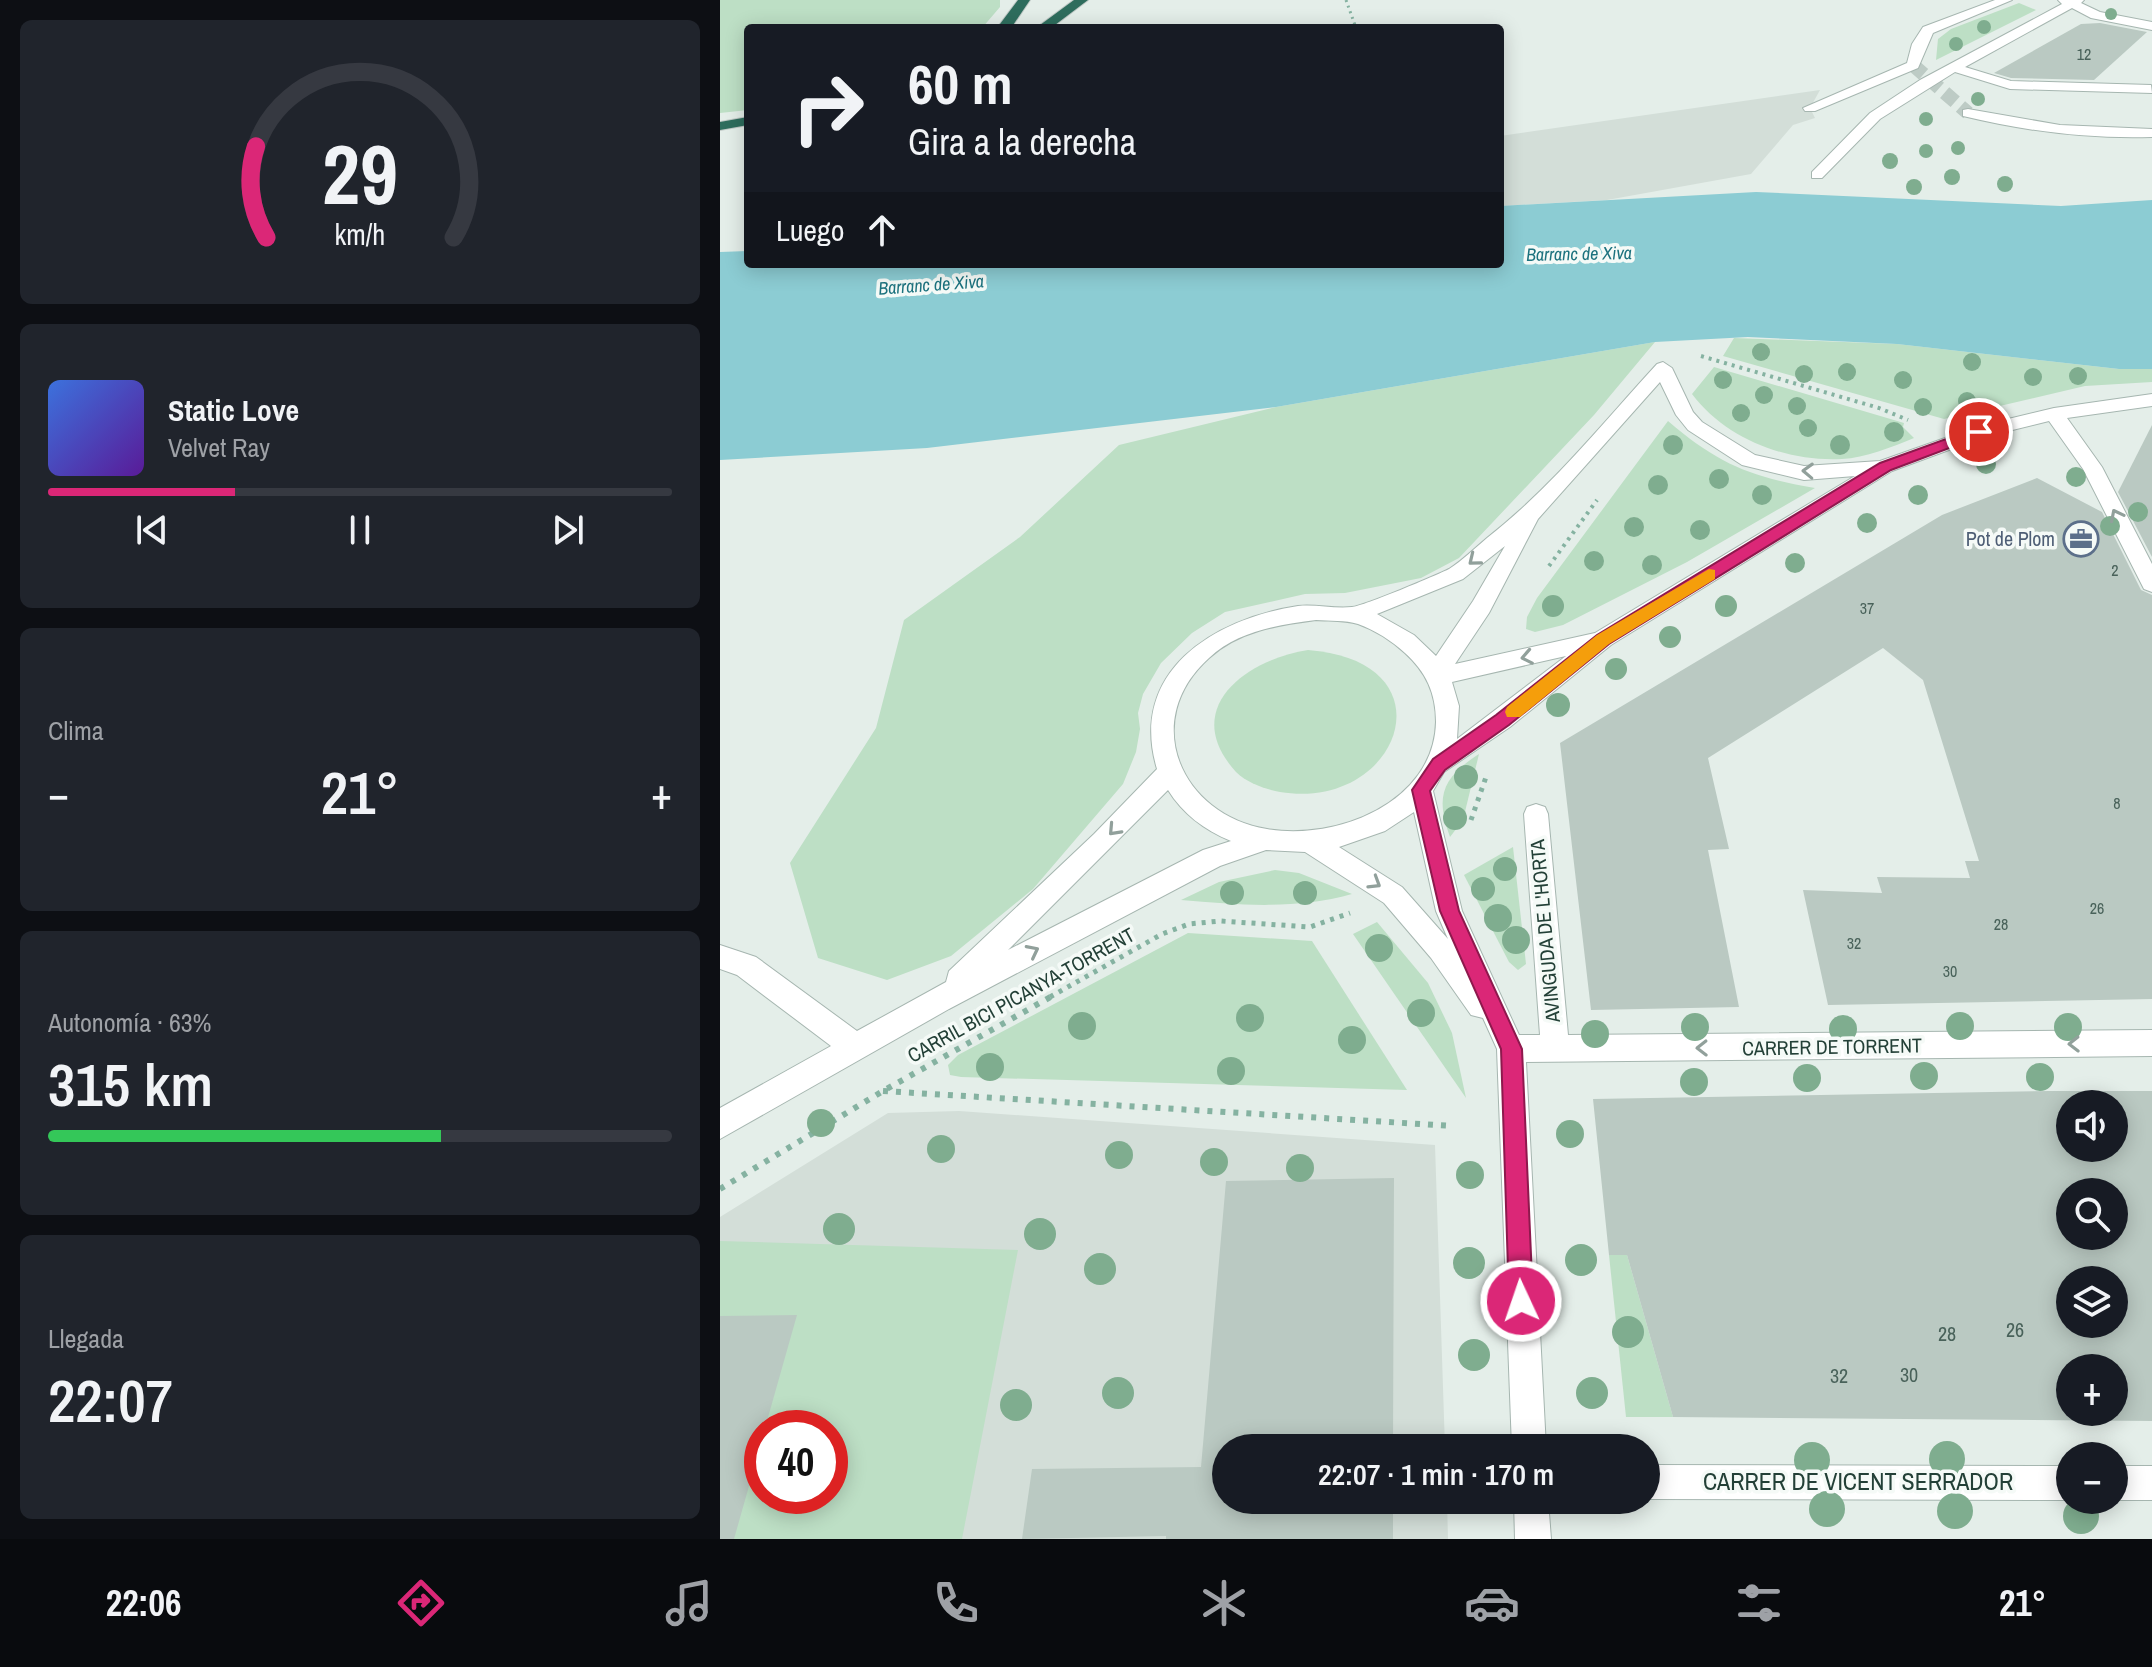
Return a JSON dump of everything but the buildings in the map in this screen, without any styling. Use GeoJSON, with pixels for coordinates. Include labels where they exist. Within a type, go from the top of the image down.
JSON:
{"type":"FeatureCollection","features":[{"type":"Feature","properties":{"kind":"highway"},"geometry":{"type":"LineString","coordinates":[[1008,24],[1024,0]]}},
{"type":"Feature","properties":{"kind":"highway"},"geometry":{"type":"LineString","coordinates":[[1049,24],[1082,0]]}},
{"type":"Feature","properties":{"kind":"highway"},"geometry":{"type":"LineString","coordinates":[[720,126],[744,122]]}},
{"type":"Feature","properties":{"kind":"highway"},"geometry":{"type":"LineString","coordinates":[[720,139],[744,136]]}},
{"type":"Feature","properties":{"kind":"street"},"geometry":{"type":"LineString","coordinates":[[1810,108],[1913,65],[1919,44],[1928,30],[2006,0]]}},
{"type":"Feature","properties":{"kind":"street"},"geometry":{"type":"LineString","coordinates":[[1817,175],[1875,116],[1953,67],[2071,1],[2096,15],[2152,26]]}},
{"type":"Feature","properties":{"kind":"street"},"geometry":{"type":"LineString","coordinates":[[1953,67],[2010,85],[2151,89]]}},
{"type":"Feature","properties":{"kind":"street"},"geometry":{"type":"LineString","coordinates":[[1968,113],[2025,125],[2152,133]]}},
{"type":"Feature","properties":{"kind":"street"},"geometry":{"type":"LineString","coordinates":[[1354,615],[1456,574],[1535,511],[1663,368],[1685,415],[1695,426],[1749,460],[1804,473],[1885,466]]}},
{"type":"Feature","properties":{"kind":"street"},"geometry":{"type":"LineString","coordinates":[[1439,764],[1502,720],[1603,639],[1885,466],[1979,432],[2054,414],[2152,400]]}},
{"type":"Feature","properties":{"kind":"street"},"geometry":{"type":"LineString","coordinates":[[2054,414],[2092,467],[2152,584]]}},
{"type":"Feature","properties":{"kind":"street"},"geometry":{"type":"LineString","coordinates":[[1438,675],[1535,511]]}},
{"type":"Feature","properties":{"kind":"street"},"geometry":{"type":"LineString","coordinates":[[1316,612],[1354,615],[1392,631],[1410,643],[1438,675],[1449,704],[1449,734],[1439,764],[1421,790],[1391,816],[1352,834],[1309,841],[1265,840],[1223,827],[1190,804],[1168,774],[1159,735],[1168,696],[1191,661],[1227,635],[1270,618],[1316,612]]}},
{"type":"Feature","properties":{"kind":"street"},"geometry":{"type":"LineString","coordinates":[[1438,675],[1603,639]]}},
{"type":"Feature","properties":{"kind":"street"},"geometry":{"type":"LineString","coordinates":[[939,1000],[1103,842],[1168,774]]}},
{"type":"Feature","properties":{"kind":"street"},"geometry":{"type":"LineString","coordinates":[[1421,790],[1449,911],[1511,1049],[1528,1434]]}},
{"type":"Feature","properties":{"kind":"street","name":"AVINGUDA DE L'HORTA"},"geometry":{"type":"LineString","coordinates":[[1536,814],[1555,1048]]}},
{"type":"Feature","properties":{"kind":"street"},"geometry":{"type":"LineString","coordinates":[[720,1124],[939,1000],[1212,858],[1265,840]]}},
{"type":"Feature","properties":{"kind":"street"},"geometry":{"type":"LineString","coordinates":[[1309,841],[1393,895],[1440,949],[1511,1049]]}},
{"type":"Feature","properties":{"kind":"street"},"geometry":{"type":"LineString","coordinates":[[720,957],[746,966],[855,1047]]}},
{"type":"Feature","properties":{"kind":"street","name":"CARRER DE TORRENT"},"geometry":{"type":"LineString","coordinates":[[1511,1049],[2152,1043]]}},
{"type":"Feature","properties":{"kind":"street","name":"CARRER DE VICENT SERRADOR"},"geometry":{"type":"LineString","coordinates":[[1660,1482],[2056,1483]]}},
{"type":"Feature","properties":{"kind":"street"},"geometry":{"type":"LineString","coordinates":[[2128,1483],[2152,1483]]}},
{"type":"Feature","properties":{"kind":"street"},"geometry":{"type":"LineString","coordinates":[[1532,1514],[1533,1539]]}},
{"type":"Feature","properties":{"kind":"path"},"geometry":{"type":"LineString","coordinates":[[1346,0],[1355,24]]}},
{"type":"Feature","properties":{"kind":"path"},"geometry":{"type":"LineString","coordinates":[[1701,356],[1879,408],[1916,425]]}},
{"type":"Feature","properties":{"kind":"path"},"geometry":{"type":"LineString","coordinates":[[1542,576],[1602,493]]}},
{"type":"Feature","properties":{"kind":"path"},"geometry":{"type":"LineString","coordinates":[[1466,831],[1487,774]]}},
{"type":"Feature","properties":{"kind":"path","name":"CARRIL BICI PICANYA-TORRENT"},"geometry":{"type":"LineString","coordinates":[[720,1189],[883,1091],[1162,934],[1189,924],[1220,921],[1273,927],[1310,927],[1362,908]]}},
{"type":"Feature","properties":{"kind":"path"},"geometry":{"type":"LineString","coordinates":[[883,1091],[1453,1126]]}},
{"type":"Feature","properties":{"kind":"shaded area"},"geometry":{"type":"Polygon","coordinates":[[[1820,90],[1810,108],[1815,118],[1793,125],[1751,174],[1607,200],[1504,206],[1504,135],[1820,90]]]}},
{"type":"Feature","properties":{"kind":"shaded area"},"geometry":{"type":"Polygon","coordinates":[[[959,1111],[1435,1145],[1445,1434],[1212,1434],[1212,1514],[1447,1514],[1448,1539],[720,1539],[720,1217],[888,1113],[959,1111]]]}},
{"type":"Feature","properties":{"kind":"green space"},"geometry":{"type":"Polygon","coordinates":[[[720,0],[1000,0],[1000,7],[985,24],[744,24],[744,110],[720,113],[720,0]]]}},
{"type":"Feature","properties":{"kind":"green space"},"geometry":{"type":"Polygon","coordinates":[[[2019,3],[2036,10],[1936,60],[1938,39],[1951,29],[2019,3]]]}},
{"type":"Feature","properties":{"kind":"green space"},"geometry":{"type":"Polygon","coordinates":[[[1734,338],[1897,344],[2119,369],[2152,369],[2152,382],[2085,386],[1944,419],[1723,356],[1734,338]]]}},
{"type":"Feature","properties":{"kind":"green space"},"geometry":{"type":"Polygon","coordinates":[[[1655,342],[1594,415],[1459,558],[1421,578],[1345,593],[1305,594],[1225,612],[1192,633],[1161,663],[1143,694],[1138,713],[1140,729],[1136,752],[1123,784],[1033,889],[951,956],[887,980],[818,958],[790,863],[876,728],[904,620],[1020,537],[1119,445],[1276,407],[1655,342]]]}},
{"type":"Feature","properties":{"kind":"green space"},"geometry":{"type":"Polygon","coordinates":[[[1714,367],[1904,423],[1903,427],[1914,438],[1869,454],[1842,459],[1779,452],[1722,424],[1692,394],[1714,367]]]}},
{"type":"Feature","properties":{"kind":"green space"},"geometry":{"type":"Polygon","coordinates":[[[1668,421],[1703,448],[1736,466],[1772,479],[1815,488],[1687,562],[1563,625],[1535,632],[1526,629],[1527,617],[1537,598],[1668,421]]]}},
{"type":"Feature","properties":{"kind":"green space"},"geometry":{"type":"Polygon","coordinates":[[[1308,650],[1354,660],[1383,680],[1395,705],[1394,733],[1380,759],[1356,780],[1322,792],[1280,792],[1256,785],[1236,772],[1220,749],[1214,728],[1217,708],[1227,691],[1243,676],[1262,664],[1308,650]]]}},
{"type":"Feature","properties":{"kind":"green space"},"geometry":{"type":"Polygon","coordinates":[[[1479,754],[1463,820],[1450,837],[1443,810],[1445,789],[1457,771],[1479,754]]]}},
{"type":"Feature","properties":{"kind":"green space"},"geometry":{"type":"Polygon","coordinates":[[[1513,847],[1526,964],[1518,970],[1509,962],[1464,875],[1513,847]]]}},
{"type":"Feature","properties":{"kind":"green space"},"geometry":{"type":"Polygon","coordinates":[[[1275,870],[1299,873],[1352,894],[1288,904],[1246,905],[1181,900],[1219,882],[1275,870]]]}},
{"type":"Feature","properties":{"kind":"green space"},"geometry":{"type":"Polygon","coordinates":[[[1377,922],[1428,983],[1452,1033],[1466,1098],[1353,934],[1377,922]]]}},
{"type":"Feature","properties":{"kind":"green space"},"geometry":{"type":"Polygon","coordinates":[[[1188,933],[1312,941],[1407,1090],[950,1075],[948,1065],[958,1055],[1188,933]]]}},
{"type":"Feature","properties":{"kind":"green space"},"geometry":{"type":"Polygon","coordinates":[[[720,1241],[1018,1250],[962,1539],[720,1539],[720,1241]]]}},
{"type":"Feature","properties":{"kind":"green space"},"geometry":{"type":"Polygon","coordinates":[[[1609,1255],[1627,1255],[1673,1417],[1626,1417],[1609,1255]]]}},
{"type":"Feature","properties":{"kind":"water","name":"Barranc de Xiva"},"geometry":{"type":"Polygon","coordinates":[[[1756,192],[2061,206],[2152,200],[2152,369],[2119,369],[1897,344],[1748,337],[1655,342],[1276,407],[927,448],[720,460],[720,252],[744,251],[744,268],[1504,268],[1504,206],[1756,192]]]}},
{"type":"Feature","properties":{"kind":"tunnel"},"geometry":{"type":"LineString","coordinates":[[1913,65],[1968,113]]}},
{"type":"Feature","properties":{"kind":"slow traffic"},"geometry":{"type":"LineString","coordinates":[[1513,712],[1603,639],[1709,575]]}},
{"type":"Feature","properties":{"kind":"place","name":"Pot de Plom"},"geometry":{"type":"Point","coordinates":[2081,539]}},
{"type":"Feature","properties":{"kind":"route"},"geometry":{"type":"LineString","coordinates":[[1521,1301],[1511,1049],[1449,911],[1421,790],[1439,764],[1502,720],[1603,639],[1885,466],[1979,432]]}}]}
